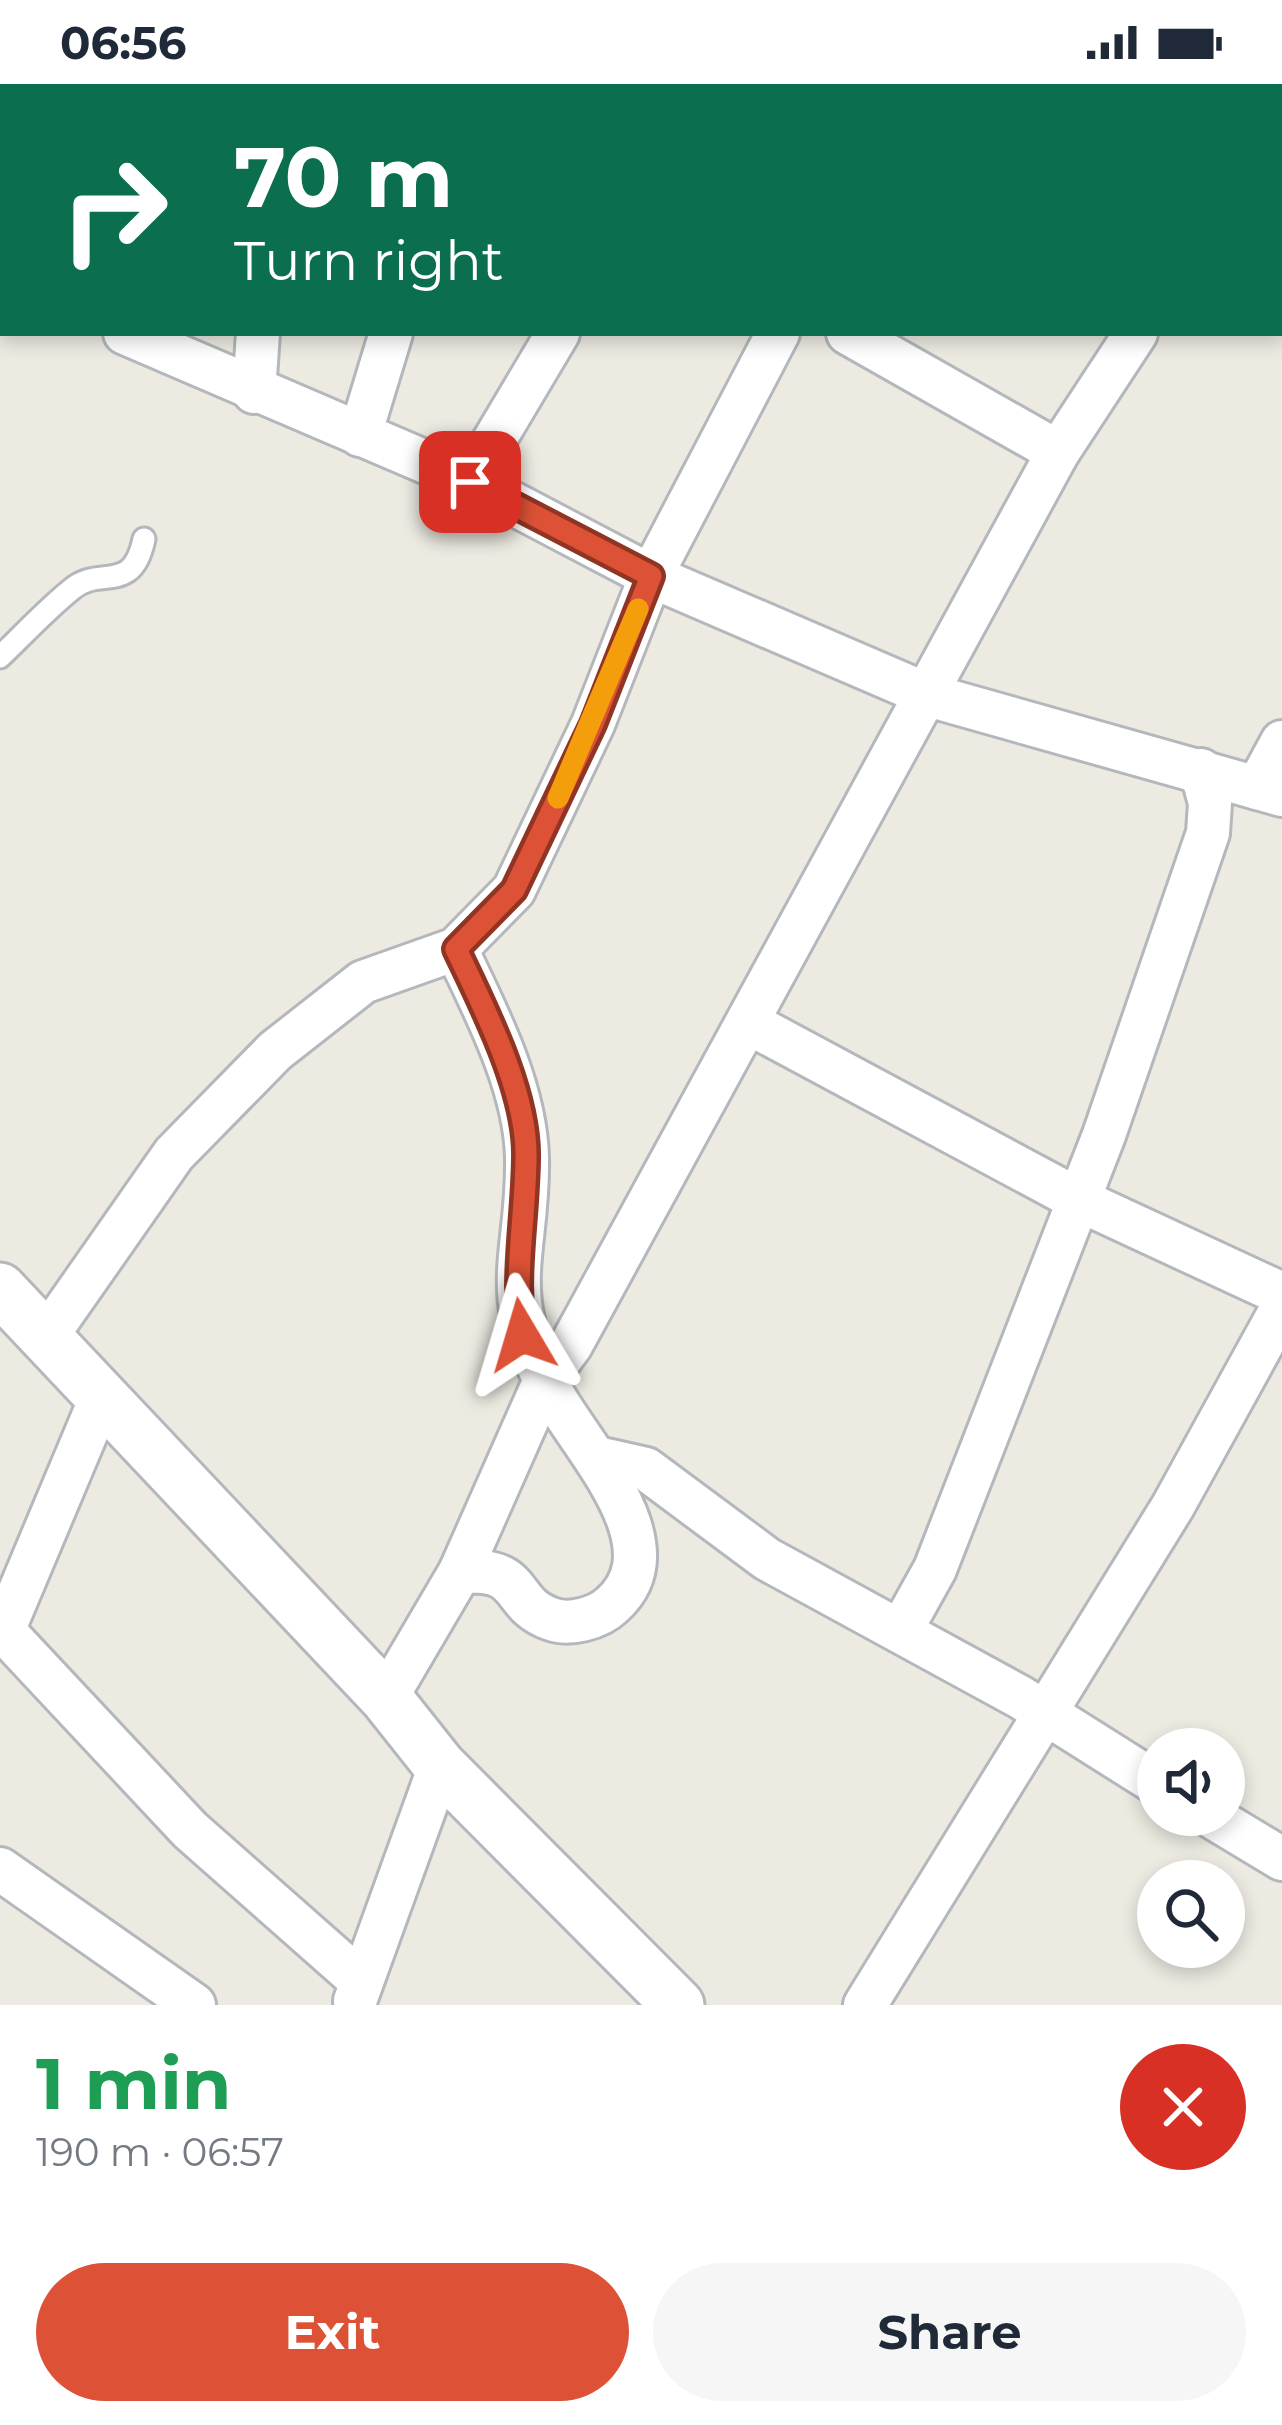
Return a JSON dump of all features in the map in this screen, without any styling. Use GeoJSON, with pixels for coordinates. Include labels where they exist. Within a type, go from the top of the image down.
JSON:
{"type":"FeatureCollection","features":[{"type":"Feature","properties":{"kind":"street"},"geometry":{"type":"LineString","coordinates":[[132,336],[470,482],[651,576],[928,695],[1262,789]]}},
{"type":"Feature","properties":{"kind":"street"},"geometry":{"type":"LineString","coordinates":[[254,392],[258,336]]}},
{"type":"Feature","properties":{"kind":"street"},"geometry":{"type":"LineString","coordinates":[[360,435],[391,336]]}},
{"type":"Feature","properties":{"kind":"street"},"geometry":{"type":"LineString","coordinates":[[470,482],[556,336]]}},
{"type":"Feature","properties":{"kind":"street"},"geometry":{"type":"LineString","coordinates":[[46,1337],[174,1154],[275,1051],[363,982],[456,949],[514,890],[593,724],[651,576],[776,336]]}},
{"type":"Feature","properties":{"kind":"street"},"geometry":{"type":"LineString","coordinates":[[853,336],[1058,452]]}},
{"type":"Feature","properties":{"kind":"street"},"geometry":{"type":"LineString","coordinates":[[386,1698],[460,1572],[544,1380],[571,1345],[1058,452],[1134,336]]}},
{"type":"Feature","properties":{"kind":"street"},"geometry":{"type":"LineString","coordinates":[[1208,833],[1262,789],[1282,742]]}},
{"type":"Feature","properties":{"kind":"street"},"geometry":{"type":"LineString","coordinates":[[901,1630],[935,1569],[1104,1136],[1208,833],[1210,803],[1201,770]]}},
{"type":"Feature","properties":{"kind":"street"},"geometry":{"type":"LineString","coordinates":[[456,949],[510,1077],[527,1154],[515,1280],[522,1335],[562,1419],[597,1458],[632,1529],[634,1562],[627,1588],[608,1609],[580,1621],[553,1620],[530,1606],[510,1578],[484,1570],[460,1572]]}},
{"type":"Feature","properties":{"kind":"street"},"geometry":{"type":"LineString","coordinates":[[749,1023],[1077,1199],[1282,1294]]}},
{"type":"Feature","properties":{"kind":"street"},"geometry":{"type":"LineString","coordinates":[[0,1288],[386,1698],[440,1766],[678,2005]]}},
{"type":"Feature","properties":{"kind":"street"},"geometry":{"type":"LineString","coordinates":[[865,2005],[1173,1506],[1282,1308]]}},
{"type":"Feature","properties":{"kind":"street"},"geometry":{"type":"LineString","coordinates":[[101,1398],[2,1629],[190,1830],[357,1993],[440,1766]]}},
{"type":"Feature","properties":{"kind":"street"},"geometry":{"type":"LineString","coordinates":[[597,1458],[646,1469],[767,1559],[901,1630],[1137,1771]]}},
{"type":"Feature","properties":{"kind":"street"},"geometry":{"type":"LineString","coordinates":[[1244,1836],[1282,1859]]}},
{"type":"Feature","properties":{"kind":"street"},"geometry":{"type":"LineString","coordinates":[[0,1870],[194,2005]]}},
{"type":"Feature","properties":{"kind":"lane"},"geometry":{"type":"LineString","coordinates":[[0,657],[77,584],[124,575],[140,560],[144,539]]}},
{"type":"Feature","properties":{"kind":"slow traffic"},"geometry":{"type":"LineString","coordinates":[[558,798],[638,609]]}},
{"type":"Feature","properties":{"kind":"route"},"geometry":{"type":"LineString","coordinates":[[470,482],[651,576],[593,724],[514,890],[456,949],[487,1013],[510,1077],[527,1154],[515,1280],[522,1335]]}}]}
